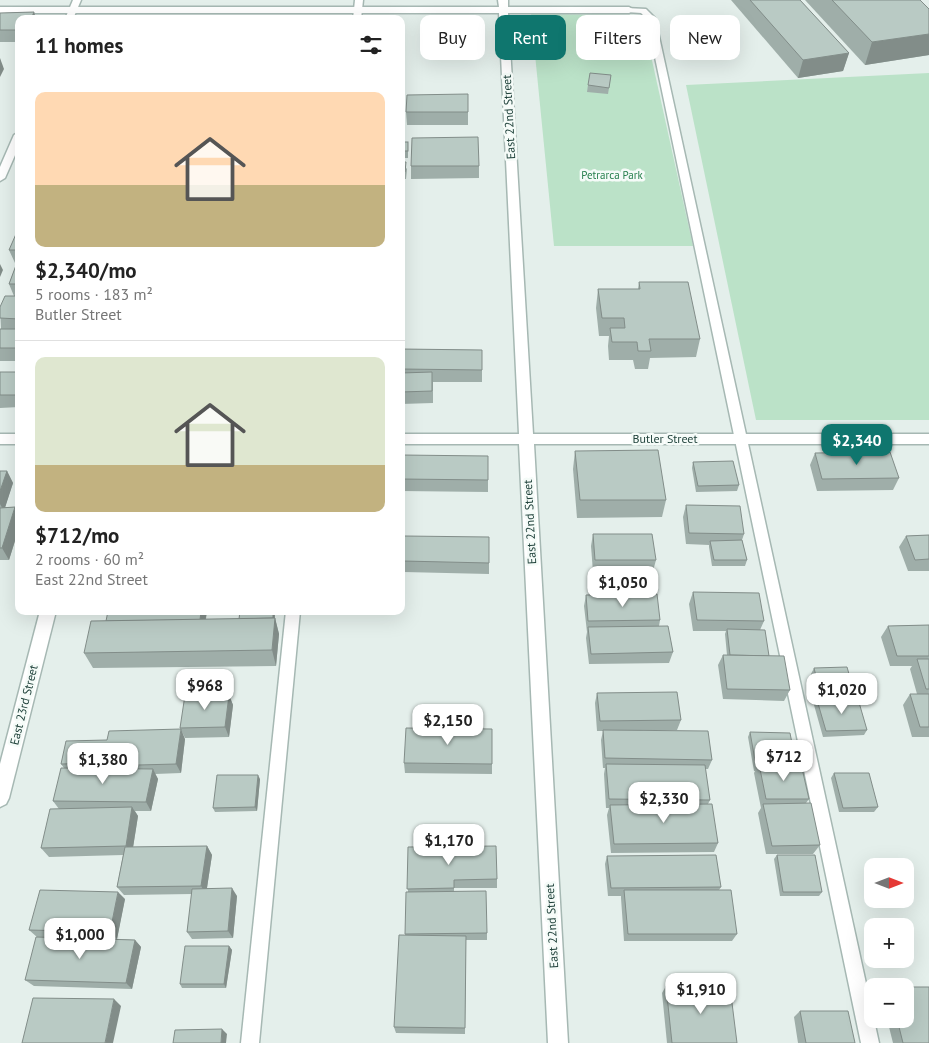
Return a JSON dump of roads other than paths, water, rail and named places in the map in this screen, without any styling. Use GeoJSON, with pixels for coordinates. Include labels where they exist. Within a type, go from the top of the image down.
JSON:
{"type":"FeatureCollection","features":[{"type":"Feature","properties":{"kind":"street"},"geometry":{"type":"LineString","coordinates":[[212,14],[216,0]]}},
{"type":"Feature","properties":{"kind":"street"},"geometry":{"type":"LineString","coordinates":[[0,10],[71,15],[212,14],[503,5],[629,10]]}},
{"type":"Feature","properties":{"kind":"street","name":"East 22nd Street"},"geometry":{"type":"LineString","coordinates":[[503,5],[558,1043]]}},
{"type":"Feature","properties":{"kind":"street"},"geometry":{"type":"LineString","coordinates":[[0,439],[15,439]]}},
{"type":"Feature","properties":{"kind":"street","name":"Butler Street"},"geometry":{"type":"LineString","coordinates":[[405,439],[929,439]]}},
{"type":"Feature","properties":{"kind":"street","name":"East 23rd Street"},"geometry":{"type":"LineString","coordinates":[[0,798],[47,615]]}},
{"type":"Feature","properties":{"kind":"lane"},"geometry":{"type":"LineString","coordinates":[[71,15],[77,0]]}},
{"type":"Feature","properties":{"kind":"lane"},"geometry":{"type":"LineString","coordinates":[[629,10],[643,11],[651,18],[739,439],[870,1043]]}},
{"type":"Feature","properties":{"kind":"lane"},"geometry":{"type":"LineString","coordinates":[[0,178],[15,144]]}},
{"type":"Feature","properties":{"kind":"lane"},"geometry":{"type":"LineString","coordinates":[[250,1043],[293,615]]}},
{"type":"Feature","properties":{"kind":"park label","name":"Petrarca Park"},"geometry":{"type":"Point","coordinates":[612,175]}}]}
